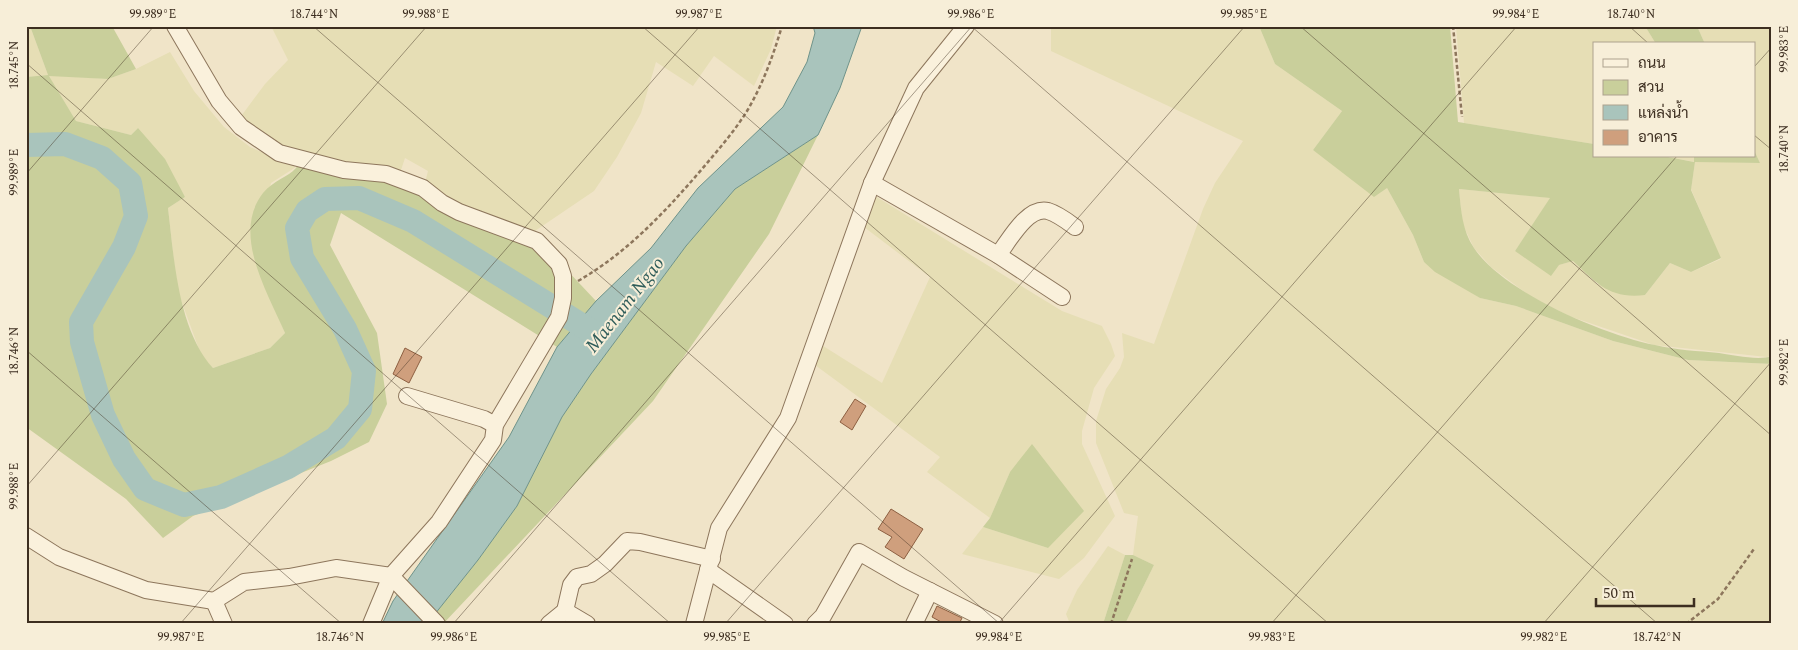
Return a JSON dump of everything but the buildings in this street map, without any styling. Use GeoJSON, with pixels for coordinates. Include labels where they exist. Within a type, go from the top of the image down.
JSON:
{"type":"FeatureCollection","features":[{"type":"Feature","properties":{"kind":"street"},"geometry":{"type":"LineString","coordinates":[[175,26],[219,101],[241,127],[279,153],[344,170],[386,174],[424,188],[442,203],[460,212],[536,242],[559,264],[563,276],[563,298],[559,317],[495,425],[493,440],[439,522],[395,579],[371,624]]}},
{"type":"Feature","properties":{"kind":"street"},"geometry":{"type":"LineString","coordinates":[[694,624],[719,528],[788,418],[872,183],[916,88],[966,26]]}},
{"type":"Feature","properties":{"kind":"street"},"geometry":{"type":"LineString","coordinates":[[872,183],[998,255],[1062,297]]}},
{"type":"Feature","properties":{"kind":"street"},"geometry":{"type":"LineString","coordinates":[[998,255],[1030,214],[1039,210],[1056,214],[1075,227]]}},
{"type":"Feature","properties":{"kind":"street"},"geometry":{"type":"LineString","coordinates":[[407,396],[484,419],[495,425]]}},
{"type":"Feature","properties":{"kind":"street"},"geometry":{"type":"LineString","coordinates":[[26,536],[59,557],[146,590],[214,601],[244,582],[290,578],[336,568],[395,579],[436,622]]}},
{"type":"Feature","properties":{"kind":"street"},"geometry":{"type":"LineString","coordinates":[[549,624],[565,611],[571,585],[577,578],[591,574],[605,564],[627,541],[640,542],[710,565],[785,624]]}},
{"type":"Feature","properties":{"kind":"street"},"geometry":{"type":"LineString","coordinates":[[815,624],[824,616],[859,552],[996,624]]}},
{"type":"Feature","properties":{"kind":"street"},"geometry":{"type":"LineString","coordinates":[[914,624],[930,591]]}},
{"type":"Feature","properties":{"kind":"street"},"geometry":{"type":"LineString","coordinates":[[214,601],[224,624]]}},
{"type":"Feature","properties":{"kind":"street"},"geometry":{"type":"LineString","coordinates":[[565,611],[587,624]]}},
{"type":"Feature","properties":{"kind":"path"},"geometry":{"type":"LineString","coordinates":[[562,290],[611,260],[640,236],[678,198],[723,145],[746,112],[759,88],[773,56],[782,26]]}},
{"type":"Feature","properties":{"kind":"path"},"geometry":{"type":"LineString","coordinates":[[1453,26],[1462,118]]}},
{"type":"Feature","properties":{"kind":"path"},"geometry":{"type":"LineString","coordinates":[[1686,624],[1718,599],[1754,549]]}},
{"type":"Feature","properties":{"kind":"path"},"geometry":{"type":"LineString","coordinates":[[1111,624],[1132,559]]}},
{"type":"Feature","properties":{"kind":"shaded area"},"geometry":{"type":"Polygon","coordinates":[[[26,26],[30,26],[48,75],[26,77],[26,26]]]}},
{"type":"Feature","properties":{"kind":"shaded area"},"geometry":{"type":"Polygon","coordinates":[[[271,26],[777,26],[771,49],[754,86],[714,56],[693,86],[656,62],[641,113],[617,157],[594,191],[532,233],[456,206],[425,183],[428,171],[405,158],[400,173],[349,166],[278,147],[239,119],[265,84],[288,60],[271,26]]]}},
{"type":"Feature","properties":{"kind":"shaded area"},"geometry":{"type":"Polygon","coordinates":[[[1051,26],[1259,26],[1275,64],[1342,111],[1313,150],[1387,188],[1413,235],[1424,262],[1480,298],[1516,306],[1613,341],[1688,360],[1772,364],[1772,624],[1125,624],[1154,565],[1133,555],[1138,516],[1124,513],[1096,443],[1096,421],[1106,389],[1120,368],[1124,357],[1122,333],[1154,344],[1203,209],[1215,183],[1243,141],[1051,51],[1051,26]]]}},
{"type":"Feature","properties":{"kind":"shaded area"},"geometry":{"type":"Polygon","coordinates":[[[1456,26],[1645,26],[1655,42],[1593,42],[1593,144],[1464,123],[1456,26]]]}},
{"type":"Feature","properties":{"kind":"shaded area"},"geometry":{"type":"Polygon","coordinates":[[[1697,26],[1772,26],[1772,356],[1654,345],[1569,316],[1530,296],[1491,267],[1474,248],[1462,223],[1459,189],[1551,198],[1515,251],[1559,265],[1573,261],[1597,284],[1645,295],[1670,263],[1691,272],[1721,259],[1691,189],[1695,162],[1674,158],[1694,158],[1695,161],[1760,163],[1756,154],[1756,42],[1704,42],[1697,26]]]}},
{"type":"Feature","properties":{"kind":"shaded area"},"geometry":{"type":"Polygon","coordinates":[[[170,52],[194,91],[224,127],[250,147],[296,167],[271,183],[255,260],[285,333],[270,348],[213,368],[201,355],[177,289],[168,208],[185,197],[138,128],[131,135],[76,121],[48,75],[108,79],[136,69],[170,52]]]}},
{"type":"Feature","properties":{"kind":"shaded area"},"geometry":{"type":"Polygon","coordinates":[[[875,196],[1062,311],[1102,326],[1111,344],[1115,356],[1094,388],[1082,431],[1082,444],[1115,516],[1084,558],[1059,579],[962,554],[983,527],[1048,548],[1010,472],[990,518],[927,472],[940,457],[815,365],[820,344],[882,383],[930,277],[864,227],[875,196]]]}},
{"type":"Feature","properties":{"kind":"shaded area"},"geometry":{"type":"Polygon","coordinates":[[[1108,546],[1125,555],[1103,624],[1070,624],[1066,614],[1077,590],[1108,546]]]}},
{"type":"Feature","properties":{"kind":"green space"},"geometry":{"type":"Polygon","coordinates":[[[30,26],[112,26],[136,69],[108,79],[49,76],[76,121],[131,135],[138,128],[165,159],[185,197],[168,208],[176,271],[185,314],[201,352],[213,368],[270,348],[285,333],[262,282],[251,245],[251,227],[254,209],[263,193],[296,168],[302,153],[532,233],[596,301],[557,347],[341,213],[330,245],[377,333],[387,404],[369,442],[331,461],[193,516],[163,538],[126,499],[26,427],[26,77],[48,75],[30,26]]]}},
{"type":"Feature","properties":{"kind":"green space"},"geometry":{"type":"Polygon","coordinates":[[[1259,26],[1450,26],[1458,122],[1593,144],[1593,158],[1673,158],[1694,162],[1694,158],[1756,158],[1756,154],[1760,163],[1695,162],[1691,190],[1721,258],[1691,272],[1670,263],[1645,295],[1622,295],[1613,292],[1589,277],[1573,261],[1559,265],[1551,276],[1515,251],[1550,198],[1459,189],[1461,212],[1467,234],[1474,248],[1488,264],[1507,280],[1556,309],[1583,322],[1634,340],[1671,348],[1746,357],[1760,358],[1772,356],[1772,364],[1688,360],[1613,341],[1516,306],[1480,298],[1435,272],[1424,262],[1413,235],[1387,188],[1374,197],[1313,150],[1342,111],[1275,64],[1259,26]]]}},
{"type":"Feature","properties":{"kind":"green space"},"geometry":{"type":"Polygon","coordinates":[[[1645,26],[1697,26],[1704,42],[1655,42],[1645,26]]]}},
{"type":"Feature","properties":{"kind":"green space"},"geometry":{"type":"Polygon","coordinates":[[[818,135],[769,234],[653,401],[443,624],[427,624],[478,560],[517,506],[562,417],[591,374],[686,246],[735,189],[818,135]]]}},
{"type":"Feature","properties":{"kind":"green space"},"geometry":{"type":"Polygon","coordinates":[[[1032,444],[1084,511],[1048,548],[983,527],[990,518],[1010,472],[1032,444]]]}},
{"type":"Feature","properties":{"kind":"green space"},"geometry":{"type":"Polygon","coordinates":[[[1125,555],[1133,555],[1154,565],[1125,624],[1103,624],[1125,555]]]}},
{"type":"Feature","properties":{"kind":"water","name":"Maenam Ngao"},"geometry":{"type":"Polygon","coordinates":[[[813,26],[862,26],[840,88],[818,135],[735,189],[686,246],[591,374],[562,417],[517,506],[478,560],[427,624],[382,624],[393,601],[509,437],[557,347],[596,301],[651,248],[698,188],[783,107],[807,62],[815,33],[813,26]]]}},
{"type":"Feature","properties":{"kind":"waterway","name":"Maenam Ngao"},"geometry":{"type":"LineString","coordinates":[[26,145],[65,144],[102,158],[130,183],[136,216],[124,247],[81,322],[82,342],[103,415],[124,459],[145,489],[184,505],[221,497],[288,467],[336,438],[360,409],[364,371],[345,329],[302,258],[297,228],[307,211],[325,199],[359,198],[413,221],[596,334]]}}]}
